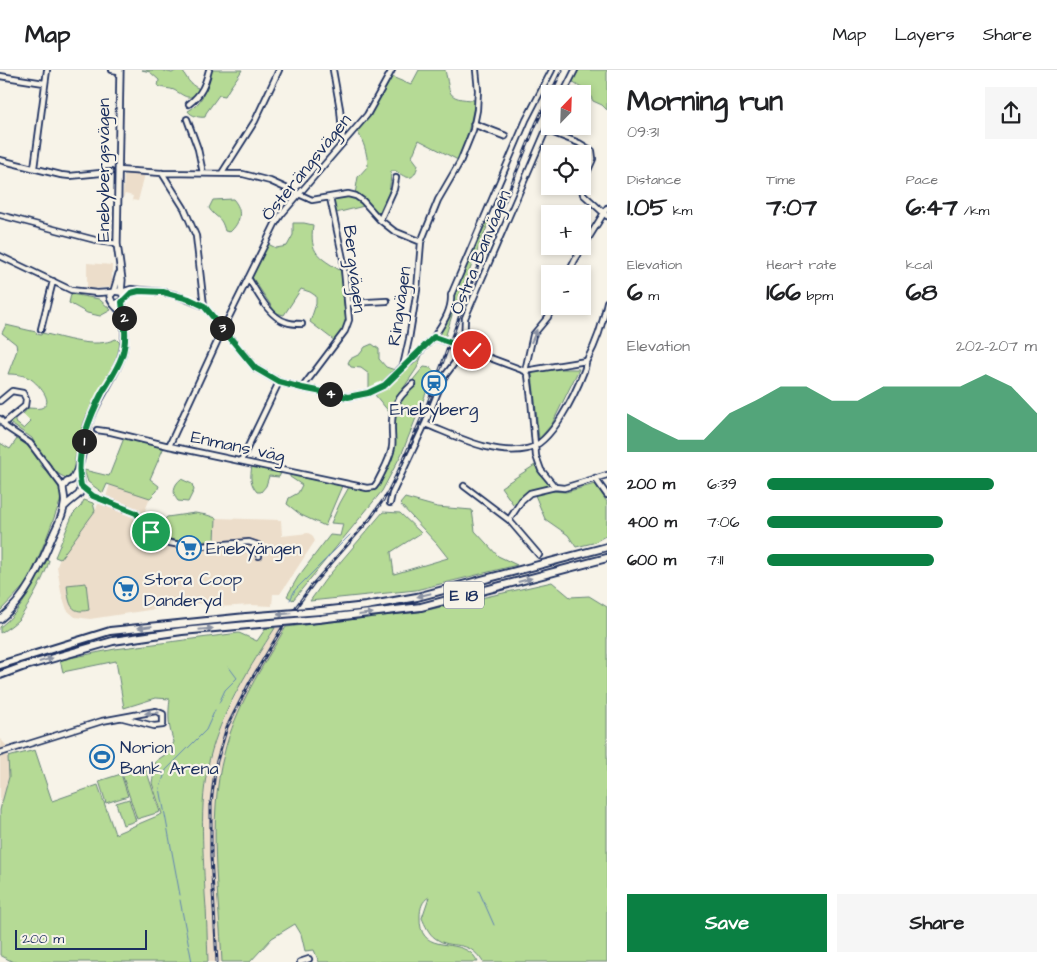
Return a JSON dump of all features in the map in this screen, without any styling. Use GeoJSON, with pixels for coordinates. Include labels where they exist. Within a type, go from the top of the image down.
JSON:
{"type":"FeatureCollection","features":[{"type":"Feature","properties":{"kind":"highway","name":"E 18"},"geometry":{"type":"LineString","coordinates":[[0,665],[110,631],[322,611],[417,597],[607,547]]}},
{"type":"Feature","properties":{"kind":"highway","name":"E 18"},"geometry":{"type":"LineString","coordinates":[[0,675],[112,641],[182,631],[318,619],[421,607],[607,558]]}},
{"type":"Feature","properties":{"kind":"main road","name":"Enebybergsvägen"},"geometry":{"type":"LineString","coordinates":[[79,495],[81,490],[78,468],[85,436],[94,409],[113,376],[122,355],[125,335],[118,244],[119,71]]}},
{"type":"Feature","properties":{"kind":"main road"},"geometry":{"type":"LineString","coordinates":[[474,124],[504,136]]}},
{"type":"Feature","properties":{"kind":"main road","name":"Enebybergsvägen"},"geometry":{"type":"LineString","coordinates":[[112,302],[120,269]]}},
{"type":"Feature","properties":{"kind":"main road"},"geometry":{"type":"LineString","coordinates":[[113,292],[122,296]]}},
{"type":"Feature","properties":{"kind":"main road"},"geometry":{"type":"LineString","coordinates":[[122,296],[112,302],[124,315]]}},
{"type":"Feature","properties":{"kind":"main road","name":"Enebybergsvägen"},"geometry":{"type":"LineString","coordinates":[[67,483],[78,468]]}},
{"type":"Feature","properties":{"kind":"main road"},"geometry":{"type":"LineString","coordinates":[[0,619],[20,600],[44,559],[64,507],[67,483],[80,485]]}},
{"type":"Feature","properties":{"kind":"main road"},"geometry":{"type":"LineString","coordinates":[[65,495],[72,498]]}},
{"type":"Feature","properties":{"kind":"main road"},"geometry":{"type":"LineString","coordinates":[[64,507],[72,498],[79,495]]}},
{"type":"Feature","properties":{"kind":"street"},"geometry":{"type":"LineString","coordinates":[[34,168],[47,70]]}},
{"type":"Feature","properties":{"kind":"street"},"geometry":{"type":"LineString","coordinates":[[112,70],[119,71]]}},
{"type":"Feature","properties":{"kind":"street"},"geometry":{"type":"LineString","coordinates":[[189,104],[203,90],[209,70]]}},
{"type":"Feature","properties":{"kind":"street"},"geometry":{"type":"LineString","coordinates":[[222,173],[255,121],[279,70]]}},
{"type":"Feature","properties":{"kind":"street"},"geometry":{"type":"LineString","coordinates":[[333,70],[340,109],[343,143]]}},
{"type":"Feature","properties":{"kind":"street","name":"Österängsvägen"},"geometry":{"type":"LineString","coordinates":[[169,446],[223,329],[275,224],[298,194],[366,115],[392,70]]}},
{"type":"Feature","properties":{"kind":"street","name":"Ringvägen"},"geometry":{"type":"LineString","coordinates":[[122,296],[139,291],[176,295],[204,306],[255,368],[279,382],[348,397],[368,393],[385,385],[403,366],[417,290],[421,242],[438,200],[460,162],[474,124],[478,90],[476,70]]}},
{"type":"Feature","properties":{"kind":"street"},"geometry":{"type":"LineString","coordinates":[[403,366],[410,362],[434,337],[448,312],[451,295],[526,120],[552,70]]}},
{"type":"Feature","properties":{"kind":"street"},"geometry":{"type":"LineString","coordinates":[[567,85],[576,70]]}},
{"type":"Feature","properties":{"kind":"street"},"geometry":{"type":"LineString","coordinates":[[0,76],[44,83]]}},
{"type":"Feature","properties":{"kind":"street"},"geometry":{"type":"LineString","coordinates":[[187,119],[198,149],[202,173]]}},
{"type":"Feature","properties":{"kind":"street","name":"Östra Banvägen"},"geometry":{"type":"LineString","coordinates":[[390,503],[392,494],[444,378],[464,347],[465,318],[544,135]]}},
{"type":"Feature","properties":{"kind":"street"},"geometry":{"type":"LineString","coordinates":[[558,135],[581,145]]}},
{"type":"Feature","properties":{"kind":"street"},"geometry":{"type":"LineString","coordinates":[[0,160],[70,176],[111,172]]}},
{"type":"Feature","properties":{"kind":"street"},"geometry":{"type":"LineString","coordinates":[[118,170],[162,173],[243,174],[270,181],[312,200],[348,194],[356,196],[394,231],[421,242]]}},
{"type":"Feature","properties":{"kind":"street"},"geometry":{"type":"LineString","coordinates":[[162,173],[186,213],[196,236],[204,306]]}},
{"type":"Feature","properties":{"kind":"street"},"geometry":{"type":"LineString","coordinates":[[380,220],[394,189],[396,178]]}},
{"type":"Feature","properties":{"kind":"street"},"geometry":{"type":"LineString","coordinates":[[572,265],[606,212],[584,195]]}},
{"type":"Feature","properties":{"kind":"street","name":"Bergvägen"},"geometry":{"type":"LineString","coordinates":[[302,388],[345,331],[349,320],[349,303],[343,259],[330,198]]}},
{"type":"Feature","properties":{"kind":"street"},"geometry":{"type":"LineString","coordinates":[[0,215],[98,241],[118,244]]}},
{"type":"Feature","properties":{"kind":"street"},"geometry":{"type":"LineString","coordinates":[[0,256],[71,290],[97,293],[113,292]]}},
{"type":"Feature","properties":{"kind":"street"},"geometry":{"type":"LineString","coordinates":[[248,278],[268,309],[277,318],[287,323],[302,324]]}},
{"type":"Feature","properties":{"kind":"street"},"geometry":{"type":"LineString","coordinates":[[41,329],[53,282]]}},
{"type":"Feature","properties":{"kind":"street"},"geometry":{"type":"LineString","coordinates":[[97,293],[112,302]]}},
{"type":"Feature","properties":{"kind":"street"},"geometry":{"type":"LineString","coordinates":[[349,303],[387,301]]}},
{"type":"Feature","properties":{"kind":"street"},"geometry":{"type":"LineString","coordinates":[[425,424],[487,447],[515,450],[528,449],[535,446],[553,429],[565,412],[606,317],[607,302]]}},
{"type":"Feature","properties":{"kind":"street"},"geometry":{"type":"LineString","coordinates":[[549,315],[533,336],[525,371],[528,375],[538,465],[554,487]]}},
{"type":"Feature","properties":{"kind":"street"},"geometry":{"type":"LineString","coordinates":[[434,337],[525,371],[586,360]]}},
{"type":"Feature","properties":{"kind":"street"},"geometry":{"type":"LineString","coordinates":[[241,461],[279,382]]}},
{"type":"Feature","properties":{"kind":"street","name":"Enmans väg"},"geometry":{"type":"LineString","coordinates":[[97,430],[368,488],[374,486],[390,456],[393,446],[392,414],[394,408],[402,394],[413,384]]}},
{"type":"Feature","properties":{"kind":"street"},"geometry":{"type":"LineString","coordinates":[[0,401],[12,391],[23,393],[26,399],[25,406],[1,421],[30,443],[56,476],[67,483]]}},
{"type":"Feature","properties":{"kind":"street"},"geometry":{"type":"LineString","coordinates":[[509,520],[522,500],[530,493],[554,487],[564,488],[607,475]]}},
{"type":"Feature","properties":{"kind":"street"},"geometry":{"type":"LineString","coordinates":[[595,478],[607,495]]}},
{"type":"Feature","properties":{"kind":"street"},"geometry":{"type":"LineString","coordinates":[[80,485],[93,496]]}},
{"type":"Feature","properties":{"kind":"street"},"geometry":{"type":"LineString","coordinates":[[464,486],[509,520],[539,554]]}},
{"type":"Feature","properties":{"kind":"street"},"geometry":{"type":"LineString","coordinates":[[79,495],[93,496],[136,513],[151,532],[166,542],[190,546],[249,542],[258,545],[260,556]]}},
{"type":"Feature","properties":{"kind":"street"},"geometry":{"type":"LineString","coordinates":[[0,753],[102,721],[156,711],[163,714],[164,720],[163,725],[159,727],[123,718]]}},
{"type":"Feature","properties":{"kind":"street"},"geometry":{"type":"LineString","coordinates":[[300,962],[309,958]]}},
{"type":"Feature","properties":{"kind":"shaded area"},"geometry":{"type":"Polygon","coordinates":[[[137,173],[145,174],[138,201],[132,200],[133,196],[125,194],[123,198],[124,176],[137,173]]]}},
{"type":"Feature","properties":{"kind":"shaded area"},"geometry":{"type":"Polygon","coordinates":[[[87,263],[112,265],[112,287],[87,289],[87,263]]]}},
{"type":"Feature","properties":{"kind":"shaded area","name":"Enebyängen"},"geometry":{"type":"Polygon","coordinates":[[[110,484],[150,498],[144,513],[154,531],[161,536],[183,542],[215,541],[216,518],[281,520],[282,536],[308,533],[312,535],[315,541],[280,594],[273,594],[272,606],[219,607],[195,603],[90,619],[75,617],[67,610],[61,592],[57,566],[61,556],[96,509],[102,495],[106,497],[110,484]]]}},
{"type":"Feature","properties":{"kind":"shaded area"},"geometry":{"type":"Polygon","coordinates":[[[286,627],[242,706],[224,752],[219,777],[216,857],[222,962],[208,962],[202,827],[206,776],[212,750],[221,725],[244,678],[275,628],[286,627]]]}},
{"type":"Feature","properties":{"kind":"shaded area"},"geometry":{"type":"Polygon","coordinates":[[[0,739],[8,747],[9,777],[0,810],[0,739]]]}},
{"type":"Feature","properties":{"kind":"green space"},"geometry":{"type":"Polygon","coordinates":[[[142,70],[161,70],[172,73],[182,70],[188,80],[199,91],[187,97],[172,89],[162,88],[158,86],[159,80],[150,72],[142,70]]]}},
{"type":"Feature","properties":{"kind":"green space"},"geometry":{"type":"Polygon","coordinates":[[[211,70],[242,70],[225,96],[219,95],[205,117],[196,116],[188,111],[201,98],[211,70]]]}},
{"type":"Feature","properties":{"kind":"green space"},"geometry":{"type":"Polygon","coordinates":[[[419,70],[445,70],[451,94],[458,98],[475,100],[466,138],[458,160],[419,140],[412,157],[418,165],[414,174],[407,177],[396,171],[391,171],[388,198],[380,213],[377,213],[360,196],[355,194],[358,177],[368,166],[365,148],[357,131],[370,114],[392,77],[411,85],[419,70]]]}},
{"type":"Feature","properties":{"kind":"green space"},"geometry":{"type":"Polygon","coordinates":[[[579,70],[607,70],[607,110],[602,105],[593,101],[591,85],[577,85],[572,82],[579,70]]]}},
{"type":"Feature","properties":{"kind":"green space"},"geometry":{"type":"Polygon","coordinates":[[[349,196],[358,200],[364,206],[336,213],[333,205],[335,199],[349,196]]]}},
{"type":"Feature","properties":{"kind":"green space"},"geometry":{"type":"Polygon","coordinates":[[[233,199],[238,207],[239,216],[237,224],[230,232],[225,231],[220,220],[209,208],[213,200],[233,199]]]}},
{"type":"Feature","properties":{"kind":"green space"},"geometry":{"type":"Polygon","coordinates":[[[487,218],[489,222],[453,312],[445,338],[441,337],[439,334],[440,326],[487,218]]]}},
{"type":"Feature","properties":{"kind":"green space"},"geometry":{"type":"Polygon","coordinates":[[[293,223],[313,225],[312,235],[314,249],[317,254],[341,271],[346,323],[335,341],[310,322],[316,304],[316,296],[301,289],[284,315],[276,313],[252,277],[268,244],[276,248],[287,246],[293,235],[293,223]]]}},
{"type":"Feature","properties":{"kind":"green space"},"geometry":{"type":"Polygon","coordinates":[[[71,294],[99,299],[111,310],[100,316],[87,313],[69,303],[71,294]]]}},
{"type":"Feature","properties":{"kind":"green space"},"geometry":{"type":"Polygon","coordinates":[[[6,325],[36,332],[41,335],[42,333],[79,342],[98,343],[116,339],[120,343],[111,373],[82,427],[72,476],[66,478],[56,472],[42,455],[32,438],[8,422],[15,419],[15,422],[24,429],[31,422],[23,414],[28,408],[41,408],[47,402],[44,393],[31,379],[20,375],[8,374],[17,350],[16,344],[2,333],[6,325]]]}},
{"type":"Feature","properties":{"kind":"green space"},"geometry":{"type":"Polygon","coordinates":[[[372,344],[379,349],[379,359],[386,367],[395,370],[380,384],[369,389],[369,374],[361,368],[351,367],[348,363],[350,359],[360,354],[365,347],[372,344]]]}},
{"type":"Feature","properties":{"kind":"green space"},"geometry":{"type":"Polygon","coordinates":[[[420,353],[422,355],[417,368],[396,399],[390,413],[375,395],[389,386],[420,353]]]}},
{"type":"Feature","properties":{"kind":"green space"},"geometry":{"type":"Polygon","coordinates":[[[424,367],[431,368],[434,373],[402,453],[382,491],[293,600],[287,596],[298,577],[330,535],[340,536],[343,524],[331,523],[349,487],[370,491],[375,489],[383,478],[394,449],[394,417],[396,408],[407,388],[424,367]]]}},
{"type":"Feature","properties":{"kind":"green space"},"geometry":{"type":"Polygon","coordinates":[[[549,369],[579,369],[552,424],[539,439],[532,373],[549,369]]]}},
{"type":"Feature","properties":{"kind":"green space"},"geometry":{"type":"Polygon","coordinates":[[[20,438],[33,452],[42,467],[56,481],[62,492],[60,502],[28,582],[0,611],[0,443],[10,449],[17,439],[20,438]]]}},
{"type":"Feature","properties":{"kind":"green space"},"geometry":{"type":"Polygon","coordinates":[[[124,438],[164,447],[150,479],[159,486],[150,498],[107,484],[103,493],[88,482],[84,470],[109,476],[124,438]]]}},
{"type":"Feature","properties":{"kind":"green space"},"geometry":{"type":"Polygon","coordinates":[[[535,465],[540,475],[549,485],[548,487],[530,492],[519,502],[513,504],[501,487],[535,465]]]}},
{"type":"Feature","properties":{"kind":"green space"},"geometry":{"type":"Polygon","coordinates":[[[252,466],[281,473],[279,477],[269,476],[266,486],[261,492],[257,492],[251,480],[252,466]]]}},
{"type":"Feature","properties":{"kind":"green space"},"geometry":{"type":"Polygon","coordinates":[[[290,474],[342,486],[325,526],[301,515],[287,504],[289,498],[298,493],[302,485],[290,477],[290,474]]]}},
{"type":"Feature","properties":{"kind":"green space"},"geometry":{"type":"Polygon","coordinates":[[[181,479],[192,484],[194,490],[188,502],[178,501],[175,495],[175,487],[181,479]]]}},
{"type":"Feature","properties":{"kind":"green space"},"geometry":{"type":"Polygon","coordinates":[[[595,484],[607,502],[607,535],[593,543],[576,547],[568,535],[545,519],[535,495],[549,491],[566,492],[595,484]]]}},
{"type":"Feature","properties":{"kind":"green space"},"geometry":{"type":"Polygon","coordinates":[[[405,498],[437,507],[472,510],[475,531],[498,556],[517,565],[416,590],[310,601],[325,580],[383,512],[400,513],[421,533],[391,552],[394,574],[448,558],[400,504],[405,498]]]}},
{"type":"Feature","properties":{"kind":"green space"},"geometry":{"type":"Polygon","coordinates":[[[84,500],[93,503],[95,511],[60,559],[55,557],[73,514],[84,500]]]}},
{"type":"Feature","properties":{"kind":"green space"},"geometry":{"type":"Polygon","coordinates":[[[195,513],[216,518],[215,541],[183,542],[166,538],[169,531],[163,527],[164,520],[167,517],[195,513]]]}},
{"type":"Feature","properties":{"kind":"green space"},"geometry":{"type":"Polygon","coordinates":[[[49,560],[41,581],[23,614],[0,633],[0,627],[21,605],[46,561],[49,560]]]}},
{"type":"Feature","properties":{"kind":"green space"},"geometry":{"type":"Polygon","coordinates":[[[552,582],[570,597],[589,596],[607,607],[607,962],[483,962],[471,950],[441,942],[431,934],[422,918],[429,897],[423,903],[420,911],[421,929],[425,936],[431,941],[463,949],[472,954],[478,962],[319,962],[314,950],[305,951],[301,934],[295,924],[272,938],[250,962],[222,962],[215,830],[219,779],[229,737],[242,704],[286,627],[419,612],[552,582]]]}},
{"type":"Feature","properties":{"kind":"green space"},"geometry":{"type":"Polygon","coordinates":[[[86,583],[89,610],[74,609],[71,605],[67,585],[86,583]]]}},
{"type":"Feature","properties":{"kind":"green space"},"geometry":{"type":"Polygon","coordinates":[[[266,628],[275,628],[231,702],[217,734],[205,785],[202,821],[208,962],[13,962],[0,955],[0,810],[9,777],[8,757],[35,750],[52,801],[98,785],[115,834],[162,814],[152,783],[156,761],[169,752],[174,742],[169,721],[170,699],[156,698],[124,708],[116,661],[63,672],[60,660],[115,649],[239,633],[257,641],[266,628]]]}},
{"type":"Feature","properties":{"kind":"green space"},"geometry":{"type":"Polygon","coordinates":[[[145,766],[160,812],[137,819],[122,774],[145,766]]]}},
{"type":"Feature","properties":{"kind":"green space"},"geometry":{"type":"Polygon","coordinates":[[[121,774],[128,796],[106,803],[99,781],[121,774]]]}},
{"type":"Feature","properties":{"kind":"green space"},"geometry":{"type":"Polygon","coordinates":[[[129,799],[136,821],[123,825],[116,803],[129,799]]]}},
{"type":"Feature","properties":{"kind":"waterway"},"geometry":{"type":"LineString","coordinates":[[290,600],[295,590],[350,535]]}},
{"type":"Feature","properties":{"kind":"waterway"},"geometry":{"type":"LineString","coordinates":[[219,703],[225,690],[237,678],[228,666]]}},
{"type":"Feature","properties":{"kind":"waterway"},"geometry":{"type":"LineString","coordinates":[[180,895],[160,788],[166,770],[206,730],[215,710]]}},
{"type":"Feature","properties":{"kind":"waterway"},"geometry":{"type":"LineString","coordinates":[[479,891],[494,925]]}},
{"type":"Feature","properties":{"kind":"waterway"},"geometry":{"type":"LineString","coordinates":[[180,900],[192,962]]}},
{"type":"Feature","properties":{"kind":"railway"},"geometry":{"type":"LineString","coordinates":[[217,962],[211,856],[211,803],[216,764],[227,727],[250,682],[288,618],[313,584],[370,519],[386,496],[426,408],[476,271],[536,124],[562,70]]}},
{"type":"Feature","properties":{"kind":"place","name":"Enebyberg"},"geometry":{"type":"Point","coordinates":[434,383]}},
{"type":"Feature","properties":{"kind":"place","name":"Enebyängen"},"geometry":{"type":"Point","coordinates":[189,548]}},
{"type":"Feature","properties":{"kind":"place","name":"Stora Coop Danderyd"},"geometry":{"type":"Point","coordinates":[126,589]}},
{"type":"Feature","properties":{"kind":"place","name":"Norion Bank Arena"},"geometry":{"type":"Point","coordinates":[102,757]}},
{"type":"Feature","properties":{"kind":"route"},"geometry":{"type":"LineString","coordinates":[[151,532],[142,518],[136,513],[93,496],[81,486],[78,468],[85,436],[94,409],[103,390],[113,376],[122,355],[125,342],[122,302],[131,293],[139,291],[163,292],[189,299],[204,306],[255,368],[279,382],[348,397],[368,393],[385,385],[434,337],[472,350]]}}]}
